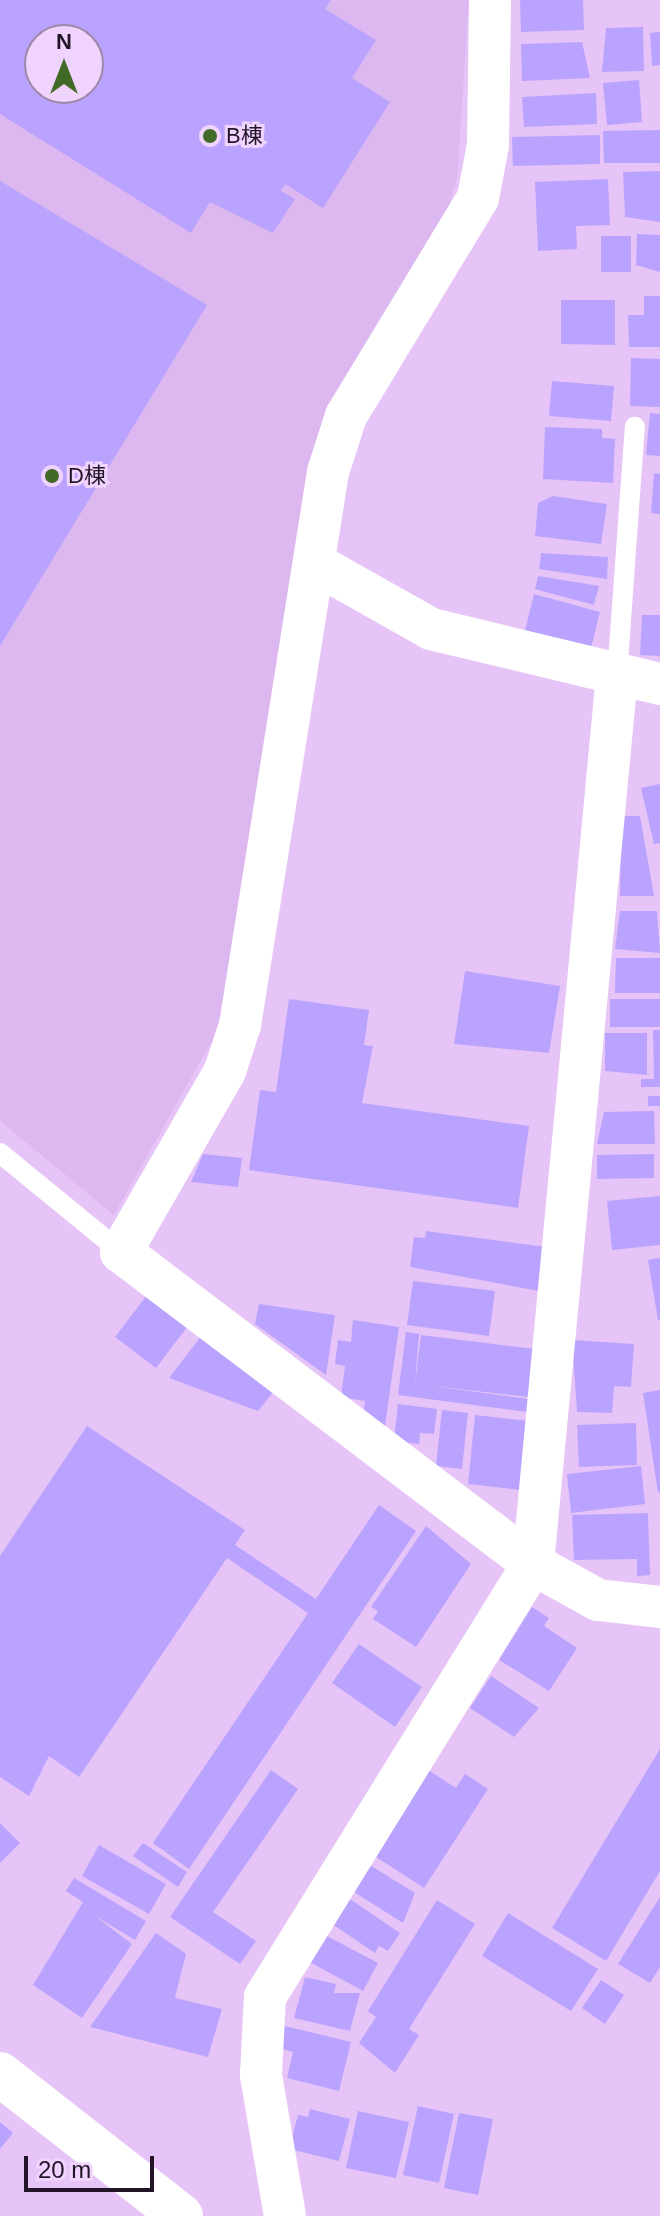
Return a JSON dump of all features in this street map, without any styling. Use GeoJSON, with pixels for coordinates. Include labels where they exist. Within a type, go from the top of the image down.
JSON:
{"type":"FeatureCollection","features":[{"type":"Feature","properties":{"kind":"highway"},"geometry":{"type":"LineString","coordinates":[[0,2074],[181,2216]]}},
{"type":"Feature","properties":{"kind":"street"},"geometry":{"type":"LineString","coordinates":[[490,0],[488,145],[478,198],[346,416],[328,472],[240,1025],[225,1071],[121,1252],[533,1564],[598,1600],[660,1607]]}},
{"type":"Feature","properties":{"kind":"street"},"geometry":{"type":"LineString","coordinates":[[314,563],[431,629],[660,684]]}},
{"type":"Feature","properties":{"kind":"street"},"geometry":{"type":"LineString","coordinates":[[285,2216],[261,2075],[265,1997],[533,1564],[617,676]]}},
{"type":"Feature","properties":{"kind":"lane"},"geometry":{"type":"LineString","coordinates":[[617,676],[635,427]]}},
{"type":"Feature","properties":{"kind":"lane"},"geometry":{"type":"LineString","coordinates":[[0,1153],[121,1252]]}},
{"type":"Feature","properties":{"kind":"shaded area"},"geometry":{"type":"Polygon","coordinates":[[[0,0],[469,0],[457,179],[448,209],[361,354],[218,1030],[114,1215],[0,1121],[0,0]]]}},
{"type":"Feature","properties":{"kind":"building","name":"B棟"},"geometry":{"type":"Polygon","coordinates":[[[0,0],[331,0],[325,9],[376,40],[352,78],[390,102],[323,208],[285,184],[281,191],[295,199],[273,233],[210,202],[191,233],[0,114],[0,0]]]}},
{"type":"Feature","properties":{"kind":"building"},"geometry":{"type":"Polygon","coordinates":[[[520,0],[583,0],[584,30],[521,32],[520,0]]]}},
{"type":"Feature","properties":{"kind":"building"},"geometry":{"type":"Polygon","coordinates":[[[643,27],[644,71],[602,72],[606,28],[643,27]]]}},
{"type":"Feature","properties":{"kind":"building"},"geometry":{"type":"Polygon","coordinates":[[[660,32],[660,65],[652,66],[650,33],[660,32]]]}},
{"type":"Feature","properties":{"kind":"building"},"geometry":{"type":"Polygon","coordinates":[[[582,42],[590,78],[522,81],[521,44],[582,42]]]}},
{"type":"Feature","properties":{"kind":"building"},"geometry":{"type":"Polygon","coordinates":[[[639,80],[642,122],[607,125],[603,83],[639,80]]]}},
{"type":"Feature","properties":{"kind":"building"},"geometry":{"type":"Polygon","coordinates":[[[596,93],[597,124],[524,127],[522,97],[596,93]]]}},
{"type":"Feature","properties":{"kind":"building"},"geometry":{"type":"Polygon","coordinates":[[[660,130],[660,163],[604,163],[603,131],[660,130]]]}},
{"type":"Feature","properties":{"kind":"building"},"geometry":{"type":"Polygon","coordinates":[[[600,135],[600,164],[513,166],[512,137],[600,135]]]}},
{"type":"Feature","properties":{"kind":"building"},"geometry":{"type":"Polygon","coordinates":[[[660,171],[660,222],[625,217],[623,172],[660,171]]]}},
{"type":"Feature","properties":{"kind":"building"},"geometry":{"type":"Polygon","coordinates":[[[608,179],[610,225],[576,226],[577,249],[538,251],[535,182],[608,179]]]}},
{"type":"Feature","properties":{"kind":"building","name":"D棟"},"geometry":{"type":"Polygon","coordinates":[[[0,181],[207,305],[0,646],[0,181]]]}},
{"type":"Feature","properties":{"kind":"building"},"geometry":{"type":"Polygon","coordinates":[[[637,234],[660,235],[660,272],[636,265],[637,234]]]}},
{"type":"Feature","properties":{"kind":"building"},"geometry":{"type":"Polygon","coordinates":[[[601,236],[631,236],[631,272],[601,272],[601,236]]]}},
{"type":"Feature","properties":{"kind":"building"},"geometry":{"type":"Polygon","coordinates":[[[644,296],[660,296],[660,347],[629,347],[628,315],[644,315],[644,296]]]}},
{"type":"Feature","properties":{"kind":"building"},"geometry":{"type":"Polygon","coordinates":[[[561,300],[615,300],[615,345],[561,344],[561,300]]]}},
{"type":"Feature","properties":{"kind":"building"},"geometry":{"type":"Polygon","coordinates":[[[631,358],[660,359],[660,407],[630,406],[631,358]]]}},
{"type":"Feature","properties":{"kind":"building"},"geometry":{"type":"Polygon","coordinates":[[[552,381],[614,386],[611,421],[549,416],[552,381]]]}},
{"type":"Feature","properties":{"kind":"building"},"geometry":{"type":"Polygon","coordinates":[[[650,413],[660,414],[660,456],[646,455],[650,413]]]}},
{"type":"Feature","properties":{"kind":"building"},"geometry":{"type":"Polygon","coordinates":[[[545,427],[602,429],[602,438],[615,439],[613,483],[543,479],[545,427]]]}},
{"type":"Feature","properties":{"kind":"building"},"geometry":{"type":"Polygon","coordinates":[[[654,473],[660,474],[660,514],[651,513],[654,473]]]}},
{"type":"Feature","properties":{"kind":"building"},"geometry":{"type":"Polygon","coordinates":[[[553,496],[607,504],[601,544],[535,536],[538,503],[553,496]]]}},
{"type":"Feature","properties":{"kind":"building"},"geometry":{"type":"Polygon","coordinates":[[[541,553],[608,557],[607,579],[539,569],[541,553]]]}},
{"type":"Feature","properties":{"kind":"building"},"geometry":{"type":"Polygon","coordinates":[[[538,576],[599,586],[594,605],[535,589],[538,576]]]}},
{"type":"Feature","properties":{"kind":"building"},"geometry":{"type":"Polygon","coordinates":[[[534,594],[600,612],[590,652],[524,635],[534,594]]]}},
{"type":"Feature","properties":{"kind":"building"},"geometry":{"type":"Polygon","coordinates":[[[642,615],[660,615],[660,656],[640,655],[642,615]]]}},
{"type":"Feature","properties":{"kind":"building"},"geometry":{"type":"Polygon","coordinates":[[[660,784],[660,843],[654,844],[641,788],[660,784]]]}},
{"type":"Feature","properties":{"kind":"building"},"geometry":{"type":"Polygon","coordinates":[[[621,816],[640,816],[654,896],[620,896],[621,816]]]}},
{"type":"Feature","properties":{"kind":"building"},"geometry":{"type":"Polygon","coordinates":[[[620,911],[657,911],[660,953],[615,949],[620,911]]]}},
{"type":"Feature","properties":{"kind":"building"},"geometry":{"type":"Polygon","coordinates":[[[616,958],[660,958],[660,993],[615,993],[616,958]]]}},
{"type":"Feature","properties":{"kind":"building"},"geometry":{"type":"Polygon","coordinates":[[[465,971],[560,986],[549,1053],[454,1044],[465,971]]]}},
{"type":"Feature","properties":{"kind":"building"},"geometry":{"type":"Polygon","coordinates":[[[289,999],[369,1010],[364,1045],[373,1046],[362,1103],[529,1126],[518,1208],[249,1170],[260,1090],[276,1092],[289,999]]]}},
{"type":"Feature","properties":{"kind":"building"},"geometry":{"type":"Polygon","coordinates":[[[610,999],[660,999],[660,1027],[610,1027],[610,999]]]}},
{"type":"Feature","properties":{"kind":"building"},"geometry":{"type":"Polygon","coordinates":[[[653,1030],[660,1030],[660,1087],[641,1087],[641,1079],[654,1079],[653,1030]]]}},
{"type":"Feature","properties":{"kind":"building"},"geometry":{"type":"Polygon","coordinates":[[[605,1033],[647,1033],[647,1075],[605,1071],[605,1033]]]}},
{"type":"Feature","properties":{"kind":"building"},"geometry":{"type":"Polygon","coordinates":[[[648,1096],[660,1096],[660,1106],[648,1106],[648,1096]]]}},
{"type":"Feature","properties":{"kind":"building"},"geometry":{"type":"Polygon","coordinates":[[[654,1111],[655,1144],[597,1144],[604,1112],[654,1111]]]}},
{"type":"Feature","properties":{"kind":"building"},"geometry":{"type":"Polygon","coordinates":[[[203,1154],[242,1158],[238,1187],[191,1182],[203,1154]]]}},
{"type":"Feature","properties":{"kind":"building"},"geometry":{"type":"Polygon","coordinates":[[[654,1154],[654,1178],[597,1179],[597,1155],[654,1154]]]}},
{"type":"Feature","properties":{"kind":"building"},"geometry":{"type":"Polygon","coordinates":[[[660,1196],[660,1245],[612,1250],[607,1201],[660,1196]]]}},
{"type":"Feature","properties":{"kind":"building"},"geometry":{"type":"Polygon","coordinates":[[[426,1231],[545,1247],[539,1291],[410,1267],[414,1237],[425,1238],[426,1231]]]}},
{"type":"Feature","properties":{"kind":"building"},"geometry":{"type":"Polygon","coordinates":[[[660,1258],[660,1320],[658,1320],[648,1260],[660,1258]]]}},
{"type":"Feature","properties":{"kind":"building"},"geometry":{"type":"Polygon","coordinates":[[[413,1281],[495,1291],[489,1336],[407,1325],[413,1281]]]}},
{"type":"Feature","properties":{"kind":"building"},"geometry":{"type":"Polygon","coordinates":[[[147,1295],[188,1326],[156,1368],[115,1337],[147,1295]]]}},
{"type":"Feature","properties":{"kind":"building"},"geometry":{"type":"Polygon","coordinates":[[[259,1304],[335,1315],[326,1375],[255,1324],[259,1304]]]}},
{"type":"Feature","properties":{"kind":"building"},"geometry":{"type":"Polygon","coordinates":[[[353,1320],[399,1327],[383,1440],[362,1425],[365,1401],[341,1397],[345,1366],[335,1364],[338,1340],[351,1342],[353,1320]]]}},
{"type":"Feature","properties":{"kind":"building"},"geometry":{"type":"Polygon","coordinates":[[[406,1332],[419,1334],[415,1384],[421,1335],[535,1349],[528,1397],[425,1385],[529,1399],[527,1412],[398,1395],[406,1332]]]}},
{"type":"Feature","properties":{"kind":"building"},"geometry":{"type":"Polygon","coordinates":[[[202,1335],[275,1390],[258,1411],[169,1378],[202,1335]]]}},
{"type":"Feature","properties":{"kind":"building"},"geometry":{"type":"Polygon","coordinates":[[[572,1340],[634,1344],[631,1387],[614,1386],[612,1413],[577,1412],[572,1340]]]}},
{"type":"Feature","properties":{"kind":"building"},"geometry":{"type":"Polygon","coordinates":[[[660,1390],[660,1492],[658,1493],[643,1393],[660,1390]]]}},
{"type":"Feature","properties":{"kind":"building"},"geometry":{"type":"Polygon","coordinates":[[[398,1404],[437,1409],[434,1434],[420,1433],[419,1444],[394,1441],[398,1404]]]}},
{"type":"Feature","properties":{"kind":"building"},"geometry":{"type":"Polygon","coordinates":[[[442,1410],[468,1413],[462,1469],[436,1466],[442,1410]]]}},
{"type":"Feature","properties":{"kind":"building"},"geometry":{"type":"Polygon","coordinates":[[[475,1415],[529,1421],[521,1490],[468,1484],[475,1415]]]}},
{"type":"Feature","properties":{"kind":"building"},"geometry":{"type":"Polygon","coordinates":[[[636,1423],[637,1465],[579,1467],[577,1425],[636,1423]]]}},
{"type":"Feature","properties":{"kind":"building"},"geometry":{"type":"Polygon","coordinates":[[[87,1426],[245,1530],[235,1545],[316,1599],[379,1505],[416,1531],[189,1869],[153,1843],[308,1613],[227,1558],[79,1777],[49,1756],[29,1796],[0,1777],[0,1556],[87,1426]]]}},
{"type":"Feature","properties":{"kind":"building"},"geometry":{"type":"Polygon","coordinates":[[[641,1466],[645,1504],[571,1513],[567,1474],[641,1466]]]}},
{"type":"Feature","properties":{"kind":"building"},"geometry":{"type":"Polygon","coordinates":[[[648,1513],[650,1575],[637,1576],[637,1559],[574,1560],[572,1515],[648,1513]]]}},
{"type":"Feature","properties":{"kind":"building"},"geometry":{"type":"Polygon","coordinates":[[[426,1526],[471,1564],[416,1647],[373,1619],[378,1611],[371,1607],[426,1526]]]}},
{"type":"Feature","properties":{"kind":"building"},"geometry":{"type":"Polygon","coordinates":[[[532,1607],[549,1618],[544,1626],[577,1648],[549,1691],[499,1660],[532,1607]]]}},
{"type":"Feature","properties":{"kind":"building"},"geometry":{"type":"Polygon","coordinates":[[[359,1644],[422,1687],[395,1727],[332,1683],[359,1644]]]}},
{"type":"Feature","properties":{"kind":"building"},"geometry":{"type":"Polygon","coordinates":[[[491,1676],[539,1708],[514,1737],[470,1708],[491,1676]]]}},
{"type":"Feature","properties":{"kind":"building"},"geometry":{"type":"Polygon","coordinates":[[[660,1749],[660,1871],[606,1961],[552,1928],[660,1749]]]}},
{"type":"Feature","properties":{"kind":"building"},"geometry":{"type":"Polygon","coordinates":[[[271,1770],[298,1789],[213,1912],[256,1941],[240,1964],[170,1917],[271,1770]]]}},
{"type":"Feature","properties":{"kind":"building"},"geometry":{"type":"Polygon","coordinates":[[[428,1770],[456,1788],[465,1774],[488,1789],[424,1888],[373,1855],[428,1770]]]}},
{"type":"Feature","properties":{"kind":"building"},"geometry":{"type":"Polygon","coordinates":[[[0,1823],[20,1843],[0,1863],[0,1823]]]}},
{"type":"Feature","properties":{"kind":"building"},"geometry":{"type":"Polygon","coordinates":[[[143,1843],[187,1872],[178,1887],[133,1856],[143,1843]]]}},
{"type":"Feature","properties":{"kind":"building"},"geometry":{"type":"Polygon","coordinates":[[[99,1845],[166,1884],[149,1914],[82,1876],[99,1845]]]}},
{"type":"Feature","properties":{"kind":"building"},"geometry":{"type":"Polygon","coordinates":[[[368,1864],[415,1893],[403,1923],[351,1890],[368,1864]]]}},
{"type":"Feature","properties":{"kind":"building"},"geometry":{"type":"Polygon","coordinates":[[[74,1878],[146,1921],[135,1940],[95,1916],[132,1944],[82,2018],[33,1985],[83,1902],[66,1891],[74,1878]]]}},
{"type":"Feature","properties":{"kind":"building"},"geometry":{"type":"Polygon","coordinates":[[[347,1897],[400,1933],[388,1951],[379,1946],[375,1953],[329,1922],[347,1897]]]}},
{"type":"Feature","properties":{"kind":"building"},"geometry":{"type":"Polygon","coordinates":[[[660,1897],[660,1967],[650,1983],[618,1964],[660,1897]]]}},
{"type":"Feature","properties":{"kind":"building"},"geometry":{"type":"Polygon","coordinates":[[[437,1900],[475,1924],[409,2029],[419,2035],[395,2073],[359,2043],[376,2017],[368,2011],[437,1900]]]}},
{"type":"Feature","properties":{"kind":"building"},"geometry":{"type":"Polygon","coordinates":[[[508,1913],[598,1969],[571,2011],[482,1956],[508,1913]]]}},
{"type":"Feature","properties":{"kind":"building"},"geometry":{"type":"Polygon","coordinates":[[[156,1933],[186,1954],[175,1998],[222,2009],[208,2057],[90,2027],[156,1933]]]}},
{"type":"Feature","properties":{"kind":"building"},"geometry":{"type":"Polygon","coordinates":[[[321,1933],[378,1963],[363,1991],[306,1960],[321,1933]]]}},
{"type":"Feature","properties":{"kind":"building"},"geometry":{"type":"Polygon","coordinates":[[[305,1977],[336,1984],[334,1993],[360,1993],[350,2031],[294,2018],[305,1977]]]}},
{"type":"Feature","properties":{"kind":"building"},"geometry":{"type":"Polygon","coordinates":[[[601,1980],[624,1995],[605,2024],[582,2008],[601,1980]]]}},
{"type":"Feature","properties":{"kind":"building"},"geometry":{"type":"Polygon","coordinates":[[[285,2026],[351,2042],[339,2091],[287,2078],[293,2052],[279,2048],[285,2026]]]}},
{"type":"Feature","properties":{"kind":"building"},"geometry":{"type":"Polygon","coordinates":[[[418,2106],[454,2114],[439,2183],[403,2175],[418,2106]]]}},
{"type":"Feature","properties":{"kind":"building"},"geometry":{"type":"Polygon","coordinates":[[[310,2109],[350,2119],[339,2161],[289,2149],[298,2115],[308,2117],[310,2109]]]}},
{"type":"Feature","properties":{"kind":"building"},"geometry":{"type":"Polygon","coordinates":[[[358,2111],[409,2122],[396,2178],[346,2168],[358,2111]]]}},
{"type":"Feature","properties":{"kind":"building"},"geometry":{"type":"Polygon","coordinates":[[[459,2113],[493,2119],[478,2195],[444,2188],[459,2113]]]}},
{"type":"Feature","properties":{"kind":"building"},"geometry":{"type":"Polygon","coordinates":[[[0,2122],[13,2133],[0,2149],[0,2122]]]}},
{"type":"Feature","properties":{"kind":"place","name":"B棟"},"geometry":{"type":"Point","coordinates":[210,136]}},
{"type":"Feature","properties":{"kind":"place","name":"D棟"},"geometry":{"type":"Point","coordinates":[52,476]}}]}
